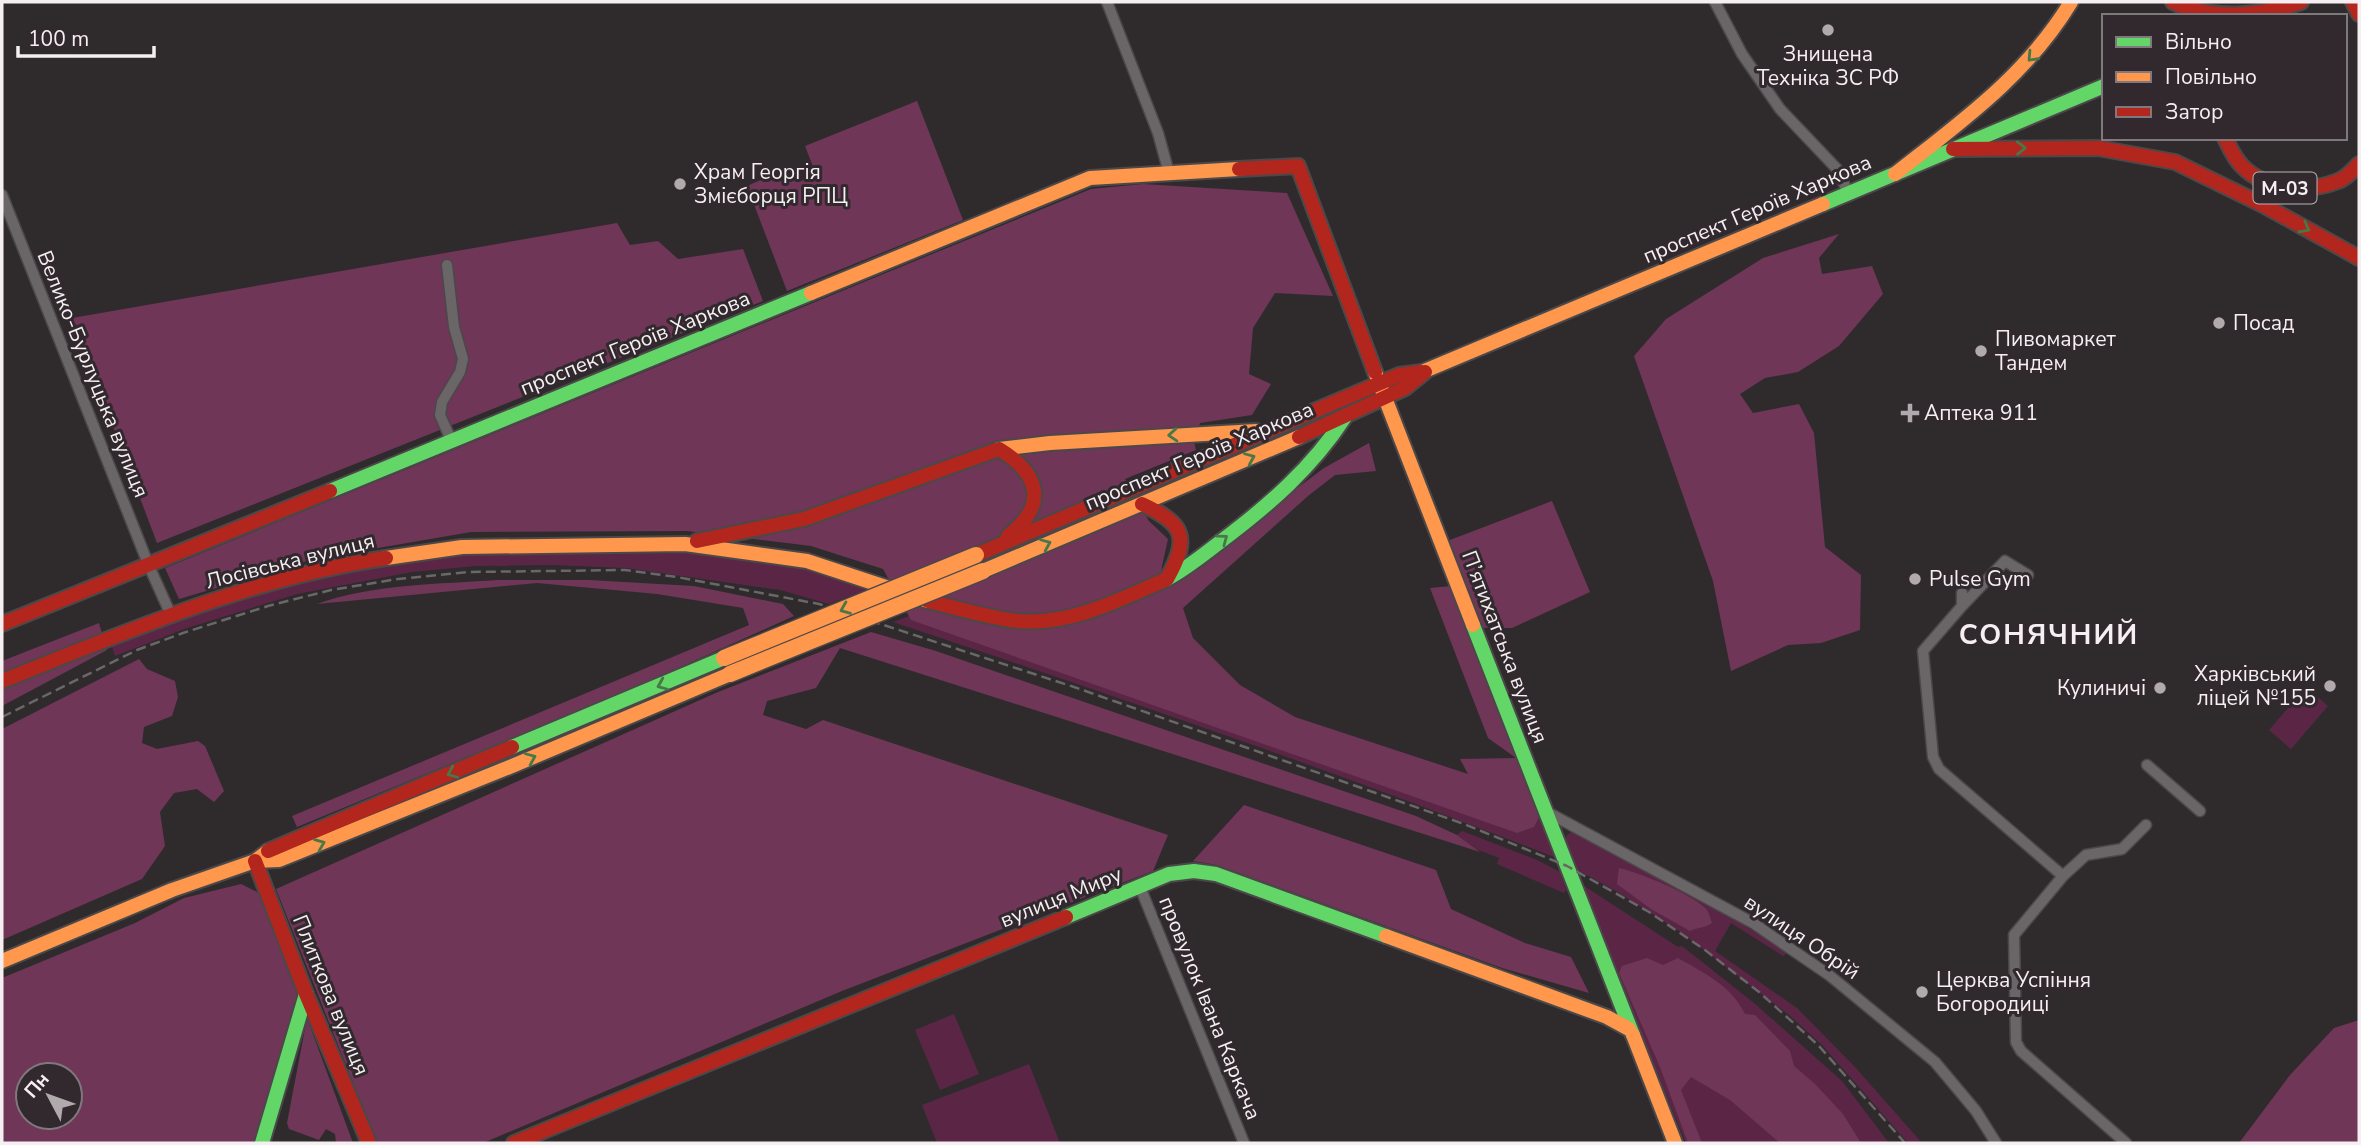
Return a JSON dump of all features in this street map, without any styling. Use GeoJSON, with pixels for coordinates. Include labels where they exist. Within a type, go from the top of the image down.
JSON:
{"type":"FeatureCollection","features":[{"type":"Feature","properties":{"kind":"main road"},"geometry":{"type":"LineString","coordinates":[[1895,174],[2025,65],[2050,37],[2071,2]]}},
{"type":"Feature","properties":{"kind":"main road"},"geometry":{"type":"LineString","coordinates":[[2173,2],[2180,7],[2207,14],[2245,14],[2291,8]]}},
{"type":"Feature","properties":{"kind":"main road"},"geometry":{"type":"LineString","coordinates":[[2353,2],[2359,14]]}},
{"type":"Feature","properties":{"kind":"main road"},"geometry":{"type":"LineString","coordinates":[[2274,14],[2291,8]]}},
{"type":"Feature","properties":{"kind":"main road","name":"проспект Героїв Харкова"},"geometry":{"type":"LineString","coordinates":[[980,563],[1142,504],[1345,417],[1382,391],[1399,375],[1427,370],[2102,87]]}},
{"type":"Feature","properties":{"kind":"main road","name":"М-03"},"geometry":{"type":"LineString","coordinates":[[2226,140],[2229,150],[2254,177],[2278,188],[2310,187],[2342,180],[2359,164]]}},
{"type":"Feature","properties":{"kind":"main road","name":"М-03"},"geometry":{"type":"LineString","coordinates":[[1953,149],[2098,148],[2175,162],[2359,258]]}},
{"type":"Feature","properties":{"kind":"main road","name":"проспект Героїв Харкова"},"geometry":{"type":"LineString","coordinates":[[2,624],[452,442],[1090,178],[1298,166]]}},
{"type":"Feature","properties":{"kind":"main road","name":"П’ятихатська вулиця"},"geometry":{"type":"LineString","coordinates":[[1298,166],[1382,391],[1675,1143]]}},
{"type":"Feature","properties":{"kind":"main road","name":"проспект Героїв Харкова"},"geometry":{"type":"LineString","coordinates":[[980,563],[993,548],[1266,431],[1382,391]]}},
{"type":"Feature","properties":{"kind":"main road"},"geometry":{"type":"LineString","coordinates":[[685,544],[807,561],[928,601],[1017,621],[1044,621],[1068,617],[1116,601],[1181,572],[1284,488],[1325,449],[1345,417]]}},
{"type":"Feature","properties":{"kind":"main road"},"geometry":{"type":"LineString","coordinates":[[685,544],[804,519],[999,449],[1050,443],[1266,431]]}},
{"type":"Feature","properties":{"kind":"main road"},"geometry":{"type":"LineString","coordinates":[[993,548],[1025,522],[1031,513],[1035,486],[1024,468],[1013,457],[999,449]]}},
{"type":"Feature","properties":{"kind":"main road"},"geometry":{"type":"LineString","coordinates":[[1142,504],[1172,520],[1179,534],[1181,553],[1167,579]]}},
{"type":"Feature","properties":{"kind":"main road","name":"Лосівська вулиця"},"geometry":{"type":"LineString","coordinates":[[2,681],[171,615],[264,586],[357,562],[462,547],[685,544]]}},
{"type":"Feature","properties":{"kind":"main road"},"geometry":{"type":"LineString","coordinates":[[2,961],[172,890],[256,861],[274,847],[980,563]]}},
{"type":"Feature","properties":{"kind":"main road","name":"Плиткова вулиця"},"geometry":{"type":"LineString","coordinates":[[256,861],[306,994],[369,1143]]}},
{"type":"Feature","properties":{"kind":"main road","name":"вулиця Миру"},"geometry":{"type":"LineString","coordinates":[[521,1142],[1140,887],[1173,871],[1195,869],[1216,874],[1607,1017],[1629,1029]]}},
{"type":"Feature","properties":{"kind":"main road"},"geometry":{"type":"LineString","coordinates":[[262,1143],[306,994]]}},
{"type":"Feature","properties":{"kind":"street"},"geometry":{"type":"LineString","coordinates":[[1107,2],[1158,133],[1169,173]]}},
{"type":"Feature","properties":{"kind":"street"},"geometry":{"type":"LineString","coordinates":[[1715,2],[1742,54],[1780,108],[1838,170],[1848,194]]}},
{"type":"Feature","properties":{"kind":"street","name":"Велико-Бурлуцька вулиця"},"geometry":{"type":"LineString","coordinates":[[2,195],[149,566]]}},
{"type":"Feature","properties":{"kind":"street"},"geometry":{"type":"LineString","coordinates":[[447,265],[454,327],[463,359],[460,372],[442,402],[440,415],[452,442]]}},
{"type":"Feature","properties":{"kind":"street"},"geometry":{"type":"LineString","coordinates":[[2028,575],[2005,561],[1923,651],[1933,757],[1939,769],[2063,876]]}},
{"type":"Feature","properties":{"kind":"street"},"geometry":{"type":"LineString","coordinates":[[149,566],[171,615]]}},
{"type":"Feature","properties":{"kind":"street"},"geometry":{"type":"LineString","coordinates":[[1962,593],[1962,606]]}},
{"type":"Feature","properties":{"kind":"street"},"geometry":{"type":"LineString","coordinates":[[2147,765],[2200,811]]}},
{"type":"Feature","properties":{"kind":"street","name":"вулиця Обрій"},"geometry":{"type":"LineString","coordinates":[[1547,812],[1753,923],[1829,975],[1935,1062],[1976,1111],[1996,1143]]}},
{"type":"Feature","properties":{"kind":"street"},"geometry":{"type":"LineString","coordinates":[[2126,1143],[2021,1051],[2016,1042],[2014,935],[2063,876],[2086,855],[2122,849],[2146,825]]}},
{"type":"Feature","properties":{"kind":"street","name":"провулок Івана Каркача"},"geometry":{"type":"LineString","coordinates":[[1140,887],[1244,1143]]}},
{"type":"Feature","properties":{"kind":"shaded area"},"geometry":{"type":"Polygon","coordinates":[[[917,101],[963,220],[787,291],[747,186],[779,172],[801,181],[815,172],[805,146],[917,101]]]}},
{"type":"Feature","properties":{"kind":"shaded area"},"geometry":{"type":"Polygon","coordinates":[[[1143,184],[1287,193],[1333,296],[1275,293],[1253,328],[1249,374],[1271,384],[1252,415],[1200,423],[1194,442],[1196,450],[1125,479],[1149,521],[1168,539],[1159,592],[1324,468],[1369,443],[1376,471],[1335,475],[1183,608],[1193,638],[1240,685],[1295,717],[1468,774],[1460,759],[1516,758],[1488,738],[1430,588],[1451,586],[1540,815],[1534,827],[1517,833],[911,620],[883,569],[811,546],[687,531],[471,532],[314,559],[179,599],[165,568],[1091,189],[1143,184]]]}},
{"type":"Feature","properties":{"kind":"shaded area"},"geometry":{"type":"Polygon","coordinates":[[[617,223],[630,245],[658,241],[678,259],[743,249],[763,301],[157,543],[72,318],[617,223]]]}},
{"type":"Feature","properties":{"kind":"shaded area"},"geometry":{"type":"Polygon","coordinates":[[[1839,234],[1819,258],[1822,274],[1872,266],[1883,294],[1839,346],[1798,372],[1765,378],[1740,394],[1753,413],[1799,404],[1814,433],[1825,547],[1861,575],[1860,630],[1821,643],[1788,645],[1731,671],[1713,581],[1634,356],[1666,319],[1763,258],[1839,234]]]}},
{"type":"Feature","properties":{"kind":"shaded area"},"geometry":{"type":"Polygon","coordinates":[[[1353,403],[1354,407],[894,598],[1353,403]]]}},
{"type":"Feature","properties":{"kind":"shaded area"},"geometry":{"type":"Polygon","coordinates":[[[1552,501],[1590,592],[1512,628],[1480,628],[1442,543],[1552,501]]]}},
{"type":"Feature","properties":{"kind":"shaded area"},"geometry":{"type":"Polygon","coordinates":[[[658,546],[803,563],[843,577],[866,590],[829,604],[780,590],[626,568],[476,566],[412,572],[297,594],[187,628],[115,656],[111,644],[159,623],[297,579],[439,552],[658,546]]]}},
{"type":"Feature","properties":{"kind":"shaded area"},"geometry":{"type":"Polygon","coordinates":[[[498,580],[589,580],[694,586],[783,604],[794,616],[625,692],[297,827],[292,816],[749,625],[743,608],[657,594],[537,583],[317,604],[360,592],[498,580]]]}},
{"type":"Feature","properties":{"kind":"shaded area"},"geometry":{"type":"Polygon","coordinates":[[[894,598],[831,625],[779,646],[894,598]]]}},
{"type":"Feature","properties":{"kind":"shaded area"},"geometry":{"type":"Polygon","coordinates":[[[909,616],[1032,651],[1540,815],[1554,857],[1225,735],[893,622],[909,616]]]}},
{"type":"Feature","properties":{"kind":"shaded area"},"geometry":{"type":"Polygon","coordinates":[[[99,623],[107,650],[2,706],[2,661],[99,623]]]}},
{"type":"Feature","properties":{"kind":"shaded area"},"geometry":{"type":"Polygon","coordinates":[[[871,632],[936,651],[1416,816],[1457,835],[1480,852],[840,648],[816,688],[767,701],[763,715],[806,729],[823,720],[1168,835],[1153,871],[842,991],[483,1143],[377,1143],[276,889],[718,692],[871,632]]]}},
{"type":"Feature","properties":{"kind":"shaded area"},"geometry":{"type":"Polygon","coordinates":[[[779,646],[281,853],[430,787],[779,646]]]}},
{"type":"Feature","properties":{"kind":"shaded area"},"geometry":{"type":"Polygon","coordinates":[[[139,659],[147,669],[175,681],[178,697],[172,716],[144,727],[142,743],[157,749],[198,741],[205,746],[224,791],[214,802],[197,789],[174,793],[160,812],[165,846],[142,879],[2,940],[2,729],[139,659]]]}},
{"type":"Feature","properties":{"kind":"shaded area"},"geometry":{"type":"Polygon","coordinates":[[[2306,687],[2328,706],[2291,749],[2269,730],[2306,687]]]}},
{"type":"Feature","properties":{"kind":"shaded area"},"geometry":{"type":"Polygon","coordinates":[[[1244,805],[1436,870],[1451,909],[1525,943],[1571,957],[1589,993],[1502,968],[1217,865],[1193,861],[1244,805]]]}},
{"type":"Feature","properties":{"kind":"shaded area"},"geometry":{"type":"Polygon","coordinates":[[[1462,831],[1537,860],[1560,872],[1566,890],[1564,893],[1497,864],[1499,858],[1476,849],[1457,835],[1462,831]]]}},
{"type":"Feature","properties":{"kind":"shaded area"},"geometry":{"type":"Polygon","coordinates":[[[1574,831],[1694,895],[1788,952],[1783,956],[1731,923],[1715,951],[1797,1008],[1855,1067],[1922,1143],[1908,1143],[1822,1045],[1789,1015],[1679,931],[1574,868],[1563,842],[1568,834],[1574,831]]]}},
{"type":"Feature","properties":{"kind":"shaded area"},"geometry":{"type":"Polygon","coordinates":[[[1619,868],[1688,896],[1706,909],[1712,923],[1690,931],[1651,909],[1617,884],[1619,868]]]}},
{"type":"Feature","properties":{"kind":"shaded area"},"geometry":{"type":"Polygon","coordinates":[[[1578,882],[1678,947],[1682,946],[1754,1003],[1842,1081],[1889,1143],[1686,1143],[1578,882]]]}},
{"type":"Feature","properties":{"kind":"shaded area"},"geometry":{"type":"Polygon","coordinates":[[[241,884],[259,893],[299,993],[256,1143],[2,1143],[2,978],[135,923],[184,898],[241,884]]]}},
{"type":"Feature","properties":{"kind":"shaded area"},"geometry":{"type":"Polygon","coordinates":[[[1647,958],[1663,965],[1678,958],[1725,988],[1745,1014],[1755,1015],[1790,1051],[1794,1066],[1843,1114],[1861,1143],[1780,1143],[1730,1100],[1691,1077],[1681,1090],[1702,1143],[1688,1143],[1660,1067],[1619,973],[1622,966],[1647,958]]]}},
{"type":"Feature","properties":{"kind":"shaded area"},"geometry":{"type":"Polygon","coordinates":[[[954,1014],[979,1074],[940,1090],[915,1030],[954,1014]]]}},
{"type":"Feature","properties":{"kind":"shaded area"},"geometry":{"type":"Polygon","coordinates":[[[307,1018],[353,1143],[336,1143],[335,1134],[326,1129],[319,1140],[289,1129],[287,1123],[307,1018]]]}},
{"type":"Feature","properties":{"kind":"shaded area"},"geometry":{"type":"Polygon","coordinates":[[[2359,1020],[2359,1143],[2239,1143],[2290,1075],[2334,1028],[2359,1020]]]}},
{"type":"Feature","properties":{"kind":"shaded area"},"geometry":{"type":"Polygon","coordinates":[[[1029,1064],[1060,1143],[937,1143],[922,1105],[1029,1064]]]}},
{"type":"Feature","properties":{"kind":"railway"},"geometry":{"type":"LineString","coordinates":[[2,717],[137,650],[183,633],[268,606],[331,590],[398,579],[468,572],[625,570],[819,604],[1074,687],[1464,824],[1567,866],[1649,912],[1705,950],[1759,992],[1818,1045],[1905,1143]]}},
{"type":"Feature","properties":{"kind":"traffic: fast"},"geometry":{"type":"LineString","coordinates":[[1823,204],[2102,87]]}},
{"type":"Feature","properties":{"kind":"traffic: fast"},"geometry":{"type":"LineString","coordinates":[[330,491],[811,293]]}},
{"type":"Feature","properties":{"kind":"traffic: fast"},"geometry":{"type":"LineString","coordinates":[[1167,579],[1201,557],[1272,500],[1304,469],[1345,417]]}},
{"type":"Feature","properties":{"kind":"traffic: fast"},"geometry":{"type":"LineString","coordinates":[[1473,625],[1633,1035]]}},
{"type":"Feature","properties":{"kind":"traffic: fast"},"geometry":{"type":"LineString","coordinates":[[512,747],[724,658]]}},
{"type":"Feature","properties":{"kind":"traffic: fast"},"geometry":{"type":"LineString","coordinates":[[1066,917],[1169,874],[1194,871],[1216,874],[1386,936]]}},
{"type":"Feature","properties":{"kind":"traffic: fast"},"geometry":{"type":"LineString","coordinates":[[262,1143],[306,994]]}},
{"type":"Feature","properties":{"kind":"traffic: slow"},"geometry":{"type":"LineString","coordinates":[[1895,174],[1968,116],[2013,75],[2034,53],[2071,2]]}},
{"type":"Feature","properties":{"kind":"traffic: slow"},"geometry":{"type":"LineString","coordinates":[[811,293],[1090,178],[1239,169]]}},
{"type":"Feature","properties":{"kind":"traffic: slow"},"geometry":{"type":"LineString","coordinates":[[1422,372],[1823,204]]}},
{"type":"Feature","properties":{"kind":"traffic: slow"},"geometry":{"type":"LineString","coordinates":[[1375,372],[1473,625]]}},
{"type":"Feature","properties":{"kind":"traffic: slow"},"geometry":{"type":"LineString","coordinates":[[999,449],[1050,443],[1256,431]]}},
{"type":"Feature","properties":{"kind":"traffic: slow"},"geometry":{"type":"LineString","coordinates":[[983,571],[1299,437]]}},
{"type":"Feature","properties":{"kind":"traffic: slow"},"geometry":{"type":"LineString","coordinates":[[386,558],[462,547],[685,544],[807,561],[928,601]]}},
{"type":"Feature","properties":{"kind":"traffic: slow"},"geometry":{"type":"LineString","coordinates":[[724,658],[976,555]]}},
{"type":"Feature","properties":{"kind":"traffic: slow"},"geometry":{"type":"LineString","coordinates":[[730,674],[983,571]]}},
{"type":"Feature","properties":{"kind":"traffic: slow"},"geometry":{"type":"LineString","coordinates":[[255,861],[279,860],[730,674]]}},
{"type":"Feature","properties":{"kind":"traffic: slow"},"geometry":{"type":"LineString","coordinates":[[2,961],[172,890],[255,861],[268,851]]}},
{"type":"Feature","properties":{"kind":"traffic: slow"},"geometry":{"type":"LineString","coordinates":[[1386,936],[1607,1017],[1629,1029]]}},
{"type":"Feature","properties":{"kind":"traffic: slow"},"geometry":{"type":"LineString","coordinates":[[1633,1035],[1675,1143]]}},
{"type":"Feature","properties":{"kind":"traffic: jam"},"geometry":{"type":"LineString","coordinates":[[2173,2],[2188,8],[2220,14],[2269,11],[2301,2]]}},
{"type":"Feature","properties":{"kind":"traffic: jam"},"geometry":{"type":"LineString","coordinates":[[2353,2],[2359,14]]}},
{"type":"Feature","properties":{"kind":"traffic: jam"},"geometry":{"type":"LineString","coordinates":[[2226,140],[2237,160],[2251,174],[2287,187],[2326,185],[2347,176],[2359,164]]}},
{"type":"Feature","properties":{"kind":"traffic: jam"},"geometry":{"type":"LineString","coordinates":[[1953,149],[2098,148],[2175,162],[2265,206],[2359,258]]}},
{"type":"Feature","properties":{"kind":"traffic: jam"},"geometry":{"type":"LineString","coordinates":[[1239,169],[1298,166],[1375,372]]}},
{"type":"Feature","properties":{"kind":"traffic: jam"},"geometry":{"type":"LineString","coordinates":[[976,555],[1399,375],[1422,372]]}},
{"type":"Feature","properties":{"kind":"traffic: jam"},"geometry":{"type":"LineString","coordinates":[[1299,437],[1405,388],[1425,372]]}},
{"type":"Feature","properties":{"kind":"traffic: jam"},"geometry":{"type":"LineString","coordinates":[[697,541],[804,519],[999,449]]}},
{"type":"Feature","properties":{"kind":"traffic: jam"},"geometry":{"type":"LineString","coordinates":[[999,449],[1023,469],[1034,490],[1034,501],[1029,513],[1008,536]]}},
{"type":"Feature","properties":{"kind":"traffic: jam"},"geometry":{"type":"LineString","coordinates":[[2,624],[330,491]]}},
{"type":"Feature","properties":{"kind":"traffic: jam"},"geometry":{"type":"LineString","coordinates":[[1142,504],[1167,518],[1179,534],[1179,553],[1167,579]]}},
{"type":"Feature","properties":{"kind":"traffic: jam"},"geometry":{"type":"LineString","coordinates":[[2,681],[239,592],[287,578],[386,558]]}},
{"type":"Feature","properties":{"kind":"traffic: jam"},"geometry":{"type":"LineString","coordinates":[[928,601],[995,618],[1037,621],[1095,609],[1167,579]]}},
{"type":"Feature","properties":{"kind":"traffic: jam"},"geometry":{"type":"LineString","coordinates":[[268,851],[512,747]]}},
{"type":"Feature","properties":{"kind":"traffic: jam"},"geometry":{"type":"LineString","coordinates":[[255,861],[306,994],[369,1143]]}},
{"type":"Feature","properties":{"kind":"traffic: jam"},"geometry":{"type":"LineString","coordinates":[[514,1143],[1066,917]]}},
{"type":"Feature","properties":{"kind":"place","name":"Знищена Техніка ЗС РФ"},"geometry":{"type":"Point","coordinates":[1828,30]}},
{"type":"Feature","properties":{"kind":"place","name":"Храм Георгія Змієборця РПЦ"},"geometry":{"type":"Point","coordinates":[680,184]}},
{"type":"Feature","properties":{"kind":"place","name":"Посад"},"geometry":{"type":"Point","coordinates":[2219,323]}},
{"type":"Feature","properties":{"kind":"place","name":"Пивомаркет Тандем"},"geometry":{"type":"Point","coordinates":[1981,351]}},
{"type":"Feature","properties":{"kind":"place","name":"Аптека 911"},"geometry":{"type":"Point","coordinates":[1910,413]}},
{"type":"Feature","properties":{"kind":"place","name":"Pulse Gym"},"geometry":{"type":"Point","coordinates":[1915,579]}},
{"type":"Feature","properties":{"kind":"place","name":"Харківський ліцей №155"},"geometry":{"type":"Point","coordinates":[2330,686]}},
{"type":"Feature","properties":{"kind":"place","name":"Кулиничі"},"geometry":{"type":"Point","coordinates":[2160,688]}},
{"type":"Feature","properties":{"kind":"place","name":"Церква Успіння Богородиці"},"geometry":{"type":"Point","coordinates":[1922,992]}},
{"type":"Feature","properties":{"kind":"district","name":"СОНЯЧНИЙ"},"geometry":{"type":"Point","coordinates":[2049,634]}}]}
